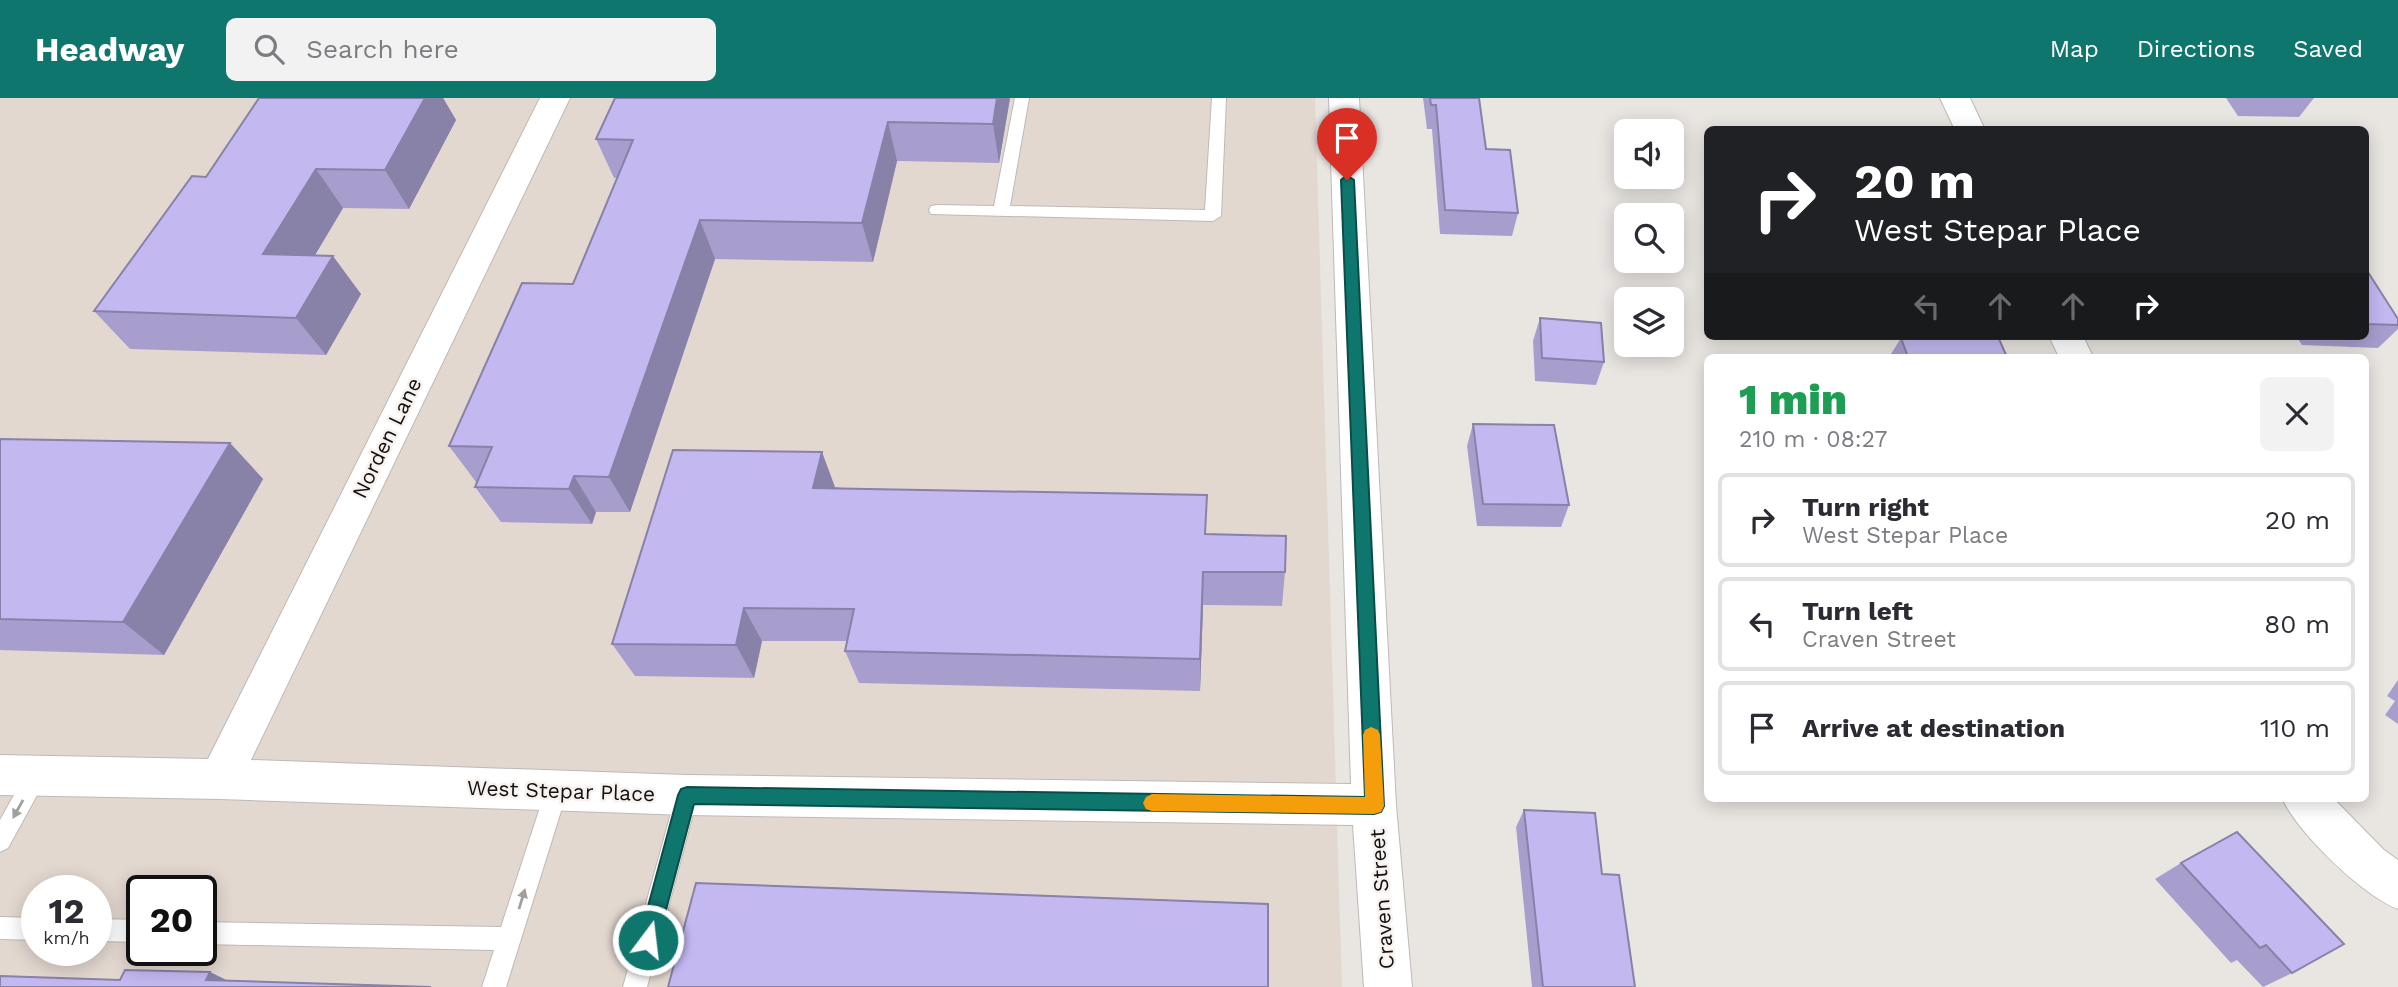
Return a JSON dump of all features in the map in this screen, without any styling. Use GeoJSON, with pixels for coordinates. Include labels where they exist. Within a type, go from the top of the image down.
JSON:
{"type":"FeatureCollection","features":[{"type":"Feature","properties":{"kind":"street","name":"Norden Lane"},"geometry":{"type":"LineString","coordinates":[[220,779],[555,98]]}},
{"type":"Feature","properties":{"kind":"street","name":"Craven Street"},"geometry":{"type":"LineString","coordinates":[[1344,98],[1374,806],[1388,987]]}},
{"type":"Feature","properties":{"kind":"street"},"geometry":{"type":"LineString","coordinates":[[1955,98],[1968,126]]}},
{"type":"Feature","properties":{"kind":"street","name":"West Stepar Place"},"geometry":{"type":"LineString","coordinates":[[18,776],[220,779],[687,795],[1374,806]]}},
{"type":"Feature","properties":{"kind":"street"},"geometry":{"type":"LineString","coordinates":[[2308,802],[2368,865],[2398,887]]}},
{"type":"Feature","properties":{"kind":"lane"},"geometry":{"type":"LineString","coordinates":[[1001,212],[1022,98]]}},
{"type":"Feature","properties":{"kind":"lane"},"geometry":{"type":"LineString","coordinates":[[937,210],[1213,216],[1219,98]]}},
{"type":"Feature","properties":{"kind":"lane"},"geometry":{"type":"LineString","coordinates":[[0,841],[18,776]]}},
{"type":"Feature","properties":{"kind":"lane"},"geometry":{"type":"LineString","coordinates":[[494,987],[556,792]]}},
{"type":"Feature","properties":{"kind":"lane"},"geometry":{"type":"LineString","coordinates":[[635,987],[687,795]]}},
{"type":"Feature","properties":{"kind":"lane"},"geometry":{"type":"LineString","coordinates":[[0,928],[21,929]]}},
{"type":"Feature","properties":{"kind":"lane"},"geometry":{"type":"LineString","coordinates":[[217,933],[510,939]]}},
{"type":"Feature","properties":{"kind":"shaded area"},"geometry":{"type":"Polygon","coordinates":[[[0,98],[1315,98],[1342,987],[0,987],[0,98]]]}},
{"type":"Feature","properties":{"kind":"building"},"geometry":{"type":"Polygon","coordinates":[[[259,98],[425,98],[385,170],[316,169],[263,254],[333,256],[296,318],[94,311],[192,176],[206,177],[259,98]]]}},
{"type":"Feature","properties":{"kind":"building"},"geometry":{"type":"Polygon","coordinates":[[[615,98],[997,98],[993,124],[888,122],[862,223],[700,220],[609,477],[574,476],[569,489],[475,487],[492,447],[449,446],[522,283],[573,284],[633,140],[596,139],[615,98]]]}},
{"type":"Feature","properties":{"kind":"building"},"geometry":{"type":"Polygon","coordinates":[[[1430,98],[1479,98],[1486,149],[1510,150],[1518,213],[1445,210],[1436,105],[1431,105],[1430,98]]]}},
{"type":"Feature","properties":{"kind":"building"},"geometry":{"type":"Polygon","coordinates":[[[2369,274],[2398,319],[2398,325],[2369,324],[2369,274]]]}},
{"type":"Feature","properties":{"kind":"building"},"geometry":{"type":"Polygon","coordinates":[[[1540,318],[1601,323],[1604,362],[1542,358],[1540,318]]]}},
{"type":"Feature","properties":{"kind":"building"},"geometry":{"type":"Polygon","coordinates":[[[1902,340],[1999,340],[2006,354],[1907,354],[1902,340]]]}},
{"type":"Feature","properties":{"kind":"building"},"geometry":{"type":"Polygon","coordinates":[[[1473,424],[1554,425],[1569,505],[1483,504],[1473,424]]]}},
{"type":"Feature","properties":{"kind":"building"},"geometry":{"type":"Polygon","coordinates":[[[0,439],[230,443],[123,622],[0,619],[0,439]]]}},
{"type":"Feature","properties":{"kind":"building"},"geometry":{"type":"Polygon","coordinates":[[[673,450],[822,452],[813,488],[1207,495],[1205,534],[1286,536],[1285,572],[1203,572],[1200,659],[845,651],[854,609],[744,608],[736,645],[612,644],[673,450]]]}},
{"type":"Feature","properties":{"kind":"building"},"geometry":{"type":"Polygon","coordinates":[[[1524,810],[1595,813],[1602,874],[1619,875],[1635,987],[1543,987],[1524,810]]]}},
{"type":"Feature","properties":{"kind":"building"},"geometry":{"type":"Polygon","coordinates":[[[2237,832],[2344,944],[2292,973],[2266,945],[2260,948],[2181,863],[2237,832]]]}},
{"type":"Feature","properties":{"kind":"building"},"geometry":{"type":"Polygon","coordinates":[[[696,883],[1268,904],[1268,987],[668,987],[696,883]]]}},
{"type":"Feature","properties":{"kind":"building"},"geometry":{"type":"Polygon","coordinates":[[[125,970],[210,972],[206,980],[431,987],[0,987],[0,976],[120,980],[125,970]]]}},
{"type":"Feature","properties":{"kind":"slow traffic"},"geometry":{"type":"LineString","coordinates":[[1152,803],[1374,806],[1371,735]]}},
{"type":"Feature","properties":{"kind":"route"},"geometry":{"type":"LineString","coordinates":[[648,940],[687,795],[1374,806],[1347,180]]}}]}
